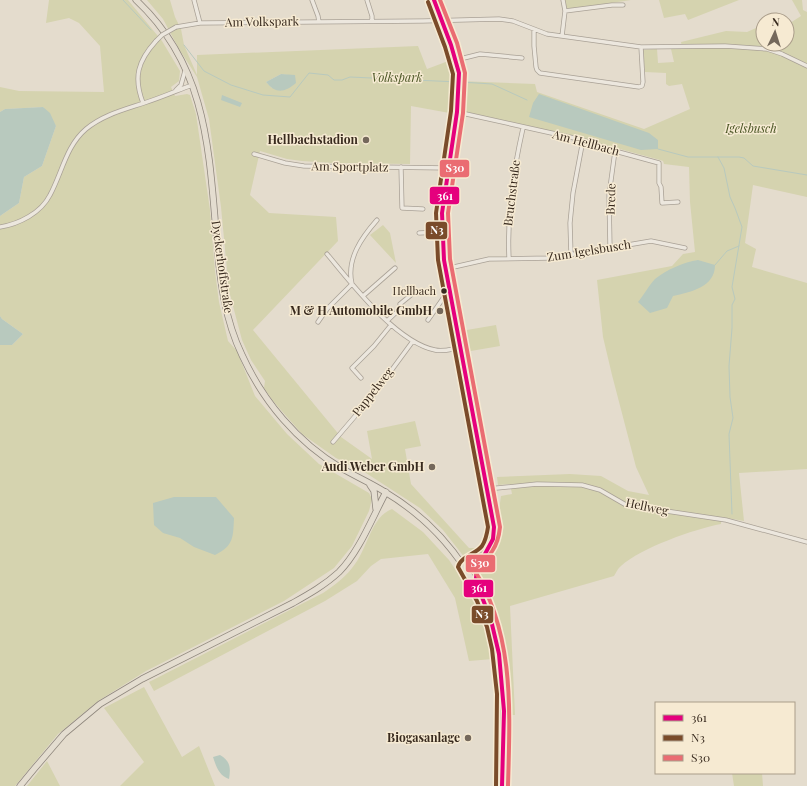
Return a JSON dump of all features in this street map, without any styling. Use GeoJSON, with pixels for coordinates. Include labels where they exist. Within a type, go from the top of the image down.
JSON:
{"type":"FeatureCollection","features":[{"type":"Feature","properties":{"kind":"main road","name":"Dyckerhoffstraße"},"geometry":{"type":"LineString","coordinates":[[136,0],[143,6],[165,34],[185,67],[193,84],[203,116],[223,293],[228,317],[240,352],[251,374],[279,415],[299,435],[341,468],[386,492],[428,524],[451,549],[466,569],[485,602],[494,629],[502,671],[502,786]]}},
{"type":"Feature","properties":{"kind":"main road"},"geometry":{"type":"LineString","coordinates":[[368,482],[374,491],[376,509]]}},
{"type":"Feature","properties":{"kind":"main road"},"geometry":{"type":"LineString","coordinates":[[20,786],[50,749],[82,718],[100,704],[144,678],[293,603],[324,585],[339,572],[352,556],[386,492]]}},
{"type":"Feature","properties":{"kind":"street"},"geometry":{"type":"LineString","coordinates":[[194,0],[200,23]]}},
{"type":"Feature","properties":{"kind":"street"},"geometry":{"type":"LineString","coordinates":[[312,0],[318,16],[318,22]]}},
{"type":"Feature","properties":{"kind":"street"},"geometry":{"type":"LineString","coordinates":[[366,0],[372,16],[372,21]]}},
{"type":"Feature","properties":{"kind":"street"},"geometry":{"type":"LineString","coordinates":[[434,0],[456,60],[459,80],[457,112],[443,206],[442,232],[445,269],[494,528],[493,539],[476,572],[477,588]]}},
{"type":"Feature","properties":{"kind":"street"},"geometry":{"type":"LineString","coordinates":[[562,36],[565,11],[563,0]]}},
{"type":"Feature","properties":{"kind":"street"},"geometry":{"type":"LineString","coordinates":[[565,11],[623,5]]}},
{"type":"Feature","properties":{"kind":"street","name":"Am Volkspark"},"geometry":{"type":"LineString","coordinates":[[143,104],[138,85],[138,75],[141,61],[148,49],[162,35],[176,27],[200,23],[442,21],[499,19],[513,21],[547,34],[641,47],[724,46],[767,49],[782,54],[807,66]]}},
{"type":"Feature","properties":{"kind":"street"},"geometry":{"type":"LineString","coordinates":[[534,29],[536,67],[540,73],[639,87],[642,86],[643,82],[641,47]]}},
{"type":"Feature","properties":{"kind":"street"},"geometry":{"type":"LineString","coordinates":[[456,60],[480,54],[522,58]]}},
{"type":"Feature","properties":{"kind":"street"},"geometry":{"type":"LineString","coordinates":[[176,91],[181,85],[185,67]]}},
{"type":"Feature","properties":{"kind":"street"},"geometry":{"type":"LineString","coordinates":[[0,227],[16,222],[36,212],[49,196],[64,160],[74,143],[85,130],[107,115],[143,104],[193,84]]}},
{"type":"Feature","properties":{"kind":"street","name":"Am Hellbach"},"geometry":{"type":"LineString","coordinates":[[457,112],[523,128],[583,140],[615,151],[659,163],[659,183],[661,187],[662,202],[678,202]]}},
{"type":"Feature","properties":{"kind":"street","name":"Bruchstraße"},"geometry":{"type":"LineString","coordinates":[[509,258],[507,230],[514,167],[523,128]]}},
{"type":"Feature","properties":{"kind":"street"},"geometry":{"type":"LineString","coordinates":[[571,255],[570,222],[573,193],[575,175],[583,140]]}},
{"type":"Feature","properties":{"kind":"street","name":"Brede"},"geometry":{"type":"LineString","coordinates":[[610,248],[610,195],[615,151]]}},
{"type":"Feature","properties":{"kind":"street","name":"Am Sportplatz"},"geometry":{"type":"LineString","coordinates":[[254,154],[285,163],[304,166],[448,168]]}},
{"type":"Feature","properties":{"kind":"street"},"geometry":{"type":"LineString","coordinates":[[401,167],[402,208],[422,210]]}},
{"type":"Feature","properties":{"kind":"street"},"geometry":{"type":"LineString","coordinates":[[352,284],[351,269],[354,256],[363,236],[377,220]]}},
{"type":"Feature","properties":{"kind":"street"},"geometry":{"type":"LineString","coordinates":[[419,234],[442,232]]}},
{"type":"Feature","properties":{"kind":"street","name":"Zum Igelsbusch"},"geometry":{"type":"LineString","coordinates":[[445,269],[489,259],[551,258],[651,241],[684,248]]}},
{"type":"Feature","properties":{"kind":"street"},"geometry":{"type":"LineString","coordinates":[[327,254],[352,284],[387,321],[413,341],[437,350],[445,351],[459,348]]}},
{"type":"Feature","properties":{"kind":"street"},"geometry":{"type":"LineString","coordinates":[[363,296],[395,268]]}},
{"type":"Feature","properties":{"kind":"street"},"geometry":{"type":"LineString","coordinates":[[318,322],[331,304],[352,284]]}},
{"type":"Feature","properties":{"kind":"street"},"geometry":{"type":"LineString","coordinates":[[387,321],[402,307],[400,304],[411,294]]}},
{"type":"Feature","properties":{"kind":"street"},"geometry":{"type":"LineString","coordinates":[[428,320],[444,297],[450,296]]}},
{"type":"Feature","properties":{"kind":"street"},"geometry":{"type":"LineString","coordinates":[[361,378],[352,368],[374,346],[391,325]]}},
{"type":"Feature","properties":{"kind":"street","name":"Pappelweg"},"geometry":{"type":"LineString","coordinates":[[333,442],[374,394],[413,341]]}},
{"type":"Feature","properties":{"kind":"street","name":"Hellweg"},"geometry":{"type":"LineString","coordinates":[[487,489],[537,484],[582,485],[600,490],[626,505],[726,520],[807,542]]}},
{"type":"Feature","properties":{"kind":"street"},"geometry":{"type":"LineString","coordinates":[[466,569],[487,551]]}},
{"type":"Feature","properties":{"kind":"street"},"geometry":{"type":"LineString","coordinates":[[466,569],[482,560]]}},
{"type":"Feature","properties":{"kind":"green space"},"geometry":{"type":"Polygon","coordinates":[[[49,0],[128,0],[162,41],[180,71],[179,81],[171,87],[175,96],[190,95],[196,114],[210,210],[219,302],[228,341],[237,351],[255,396],[287,434],[319,464],[369,493],[372,499],[369,511],[352,546],[334,568],[284,601],[146,671],[98,701],[58,734],[15,786],[0,786],[0,345],[12,345],[23,334],[0,316],[0,216],[19,203],[24,177],[42,166],[56,126],[43,107],[5,109],[0,112],[0,87],[19,91],[104,92],[100,46],[79,23],[69,18],[46,23],[49,0]]]}},
{"type":"Feature","properties":{"kind":"green space"},"geometry":{"type":"Polygon","coordinates":[[[147,0],[170,0],[175,17],[181,29],[184,45],[197,75],[197,55],[418,46],[427,69],[451,60],[458,81],[535,84],[537,92],[644,129],[690,109],[682,84],[669,86],[666,84],[666,73],[645,72],[643,50],[657,49],[658,63],[674,62],[671,49],[682,47],[681,42],[726,31],[747,32],[755,28],[755,52],[795,52],[795,20],[801,16],[792,0],[802,0],[803,10],[807,12],[807,197],[753,185],[745,243],[756,249],[752,267],[807,283],[807,469],[739,473],[744,521],[721,517],[721,524],[668,540],[630,559],[618,569],[614,576],[510,606],[515,715],[507,715],[505,668],[501,640],[488,601],[479,580],[479,568],[495,539],[501,496],[512,494],[510,484],[498,485],[497,477],[570,474],[601,476],[628,491],[649,495],[636,467],[612,375],[603,337],[597,280],[672,266],[683,254],[695,252],[690,202],[689,167],[664,164],[663,161],[660,160],[583,139],[527,127],[411,106],[410,164],[302,161],[287,159],[260,151],[250,195],[269,213],[336,217],[338,241],[253,330],[341,437],[372,459],[367,431],[415,421],[421,446],[405,449],[411,484],[469,548],[482,548],[488,539],[480,554],[469,559],[465,558],[443,530],[420,508],[366,473],[336,458],[302,434],[273,401],[264,388],[265,381],[251,360],[242,340],[229,291],[221,207],[209,119],[197,77],[179,49],[163,19],[147,0]],[[281,74],[266,82],[272,88],[295,76],[281,74]]]}},
{"type":"Feature","properties":{"kind":"green space"},"geometry":{"type":"Polygon","coordinates":[[[565,0],[631,0],[566,10],[565,0]]]}},
{"type":"Feature","properties":{"kind":"green space"},"geometry":{"type":"Polygon","coordinates":[[[659,0],[739,0],[688,20],[685,14],[664,18],[659,0]]]}},
{"type":"Feature","properties":{"kind":"green space"},"geometry":{"type":"Polygon","coordinates":[[[383,225],[390,233],[396,263],[370,235],[383,225]]]}},
{"type":"Feature","properties":{"kind":"green space"},"geometry":{"type":"Polygon","coordinates":[[[496,325],[500,346],[465,352],[461,331],[496,325]]]}},
{"type":"Feature","properties":{"kind":"green space"},"geometry":{"type":"Polygon","coordinates":[[[392,509],[423,532],[449,560],[461,578],[482,617],[493,659],[469,661],[455,598],[428,554],[381,559],[371,566],[357,581],[325,601],[154,691],[149,682],[323,593],[336,583],[355,564],[374,525],[385,513],[392,509]]]}},
{"type":"Feature","properties":{"kind":"green space"},"geometry":{"type":"Polygon","coordinates":[[[144,687],[182,757],[199,746],[215,786],[120,786],[144,762],[104,708],[144,687]]]}},
{"type":"Feature","properties":{"kind":"green space"},"geometry":{"type":"Polygon","coordinates":[[[47,761],[60,786],[27,786],[47,761]]]}},
{"type":"Feature","properties":{"kind":"green space"},"geometry":{"type":"Polygon","coordinates":[[[732,774],[762,774],[763,786],[734,786],[732,774]]]}},
{"type":"Feature","properties":{"kind":"shaded area"},"geometry":{"type":"Polygon","coordinates":[[[281,74],[295,75],[296,83],[288,89],[280,91],[273,89],[266,82],[281,74]]]}},
{"type":"Feature","properties":{"kind":"shaded area"},"geometry":{"type":"Polygon","coordinates":[[[539,94],[649,133],[658,140],[658,149],[641,150],[529,117],[533,103],[539,94]]]}},
{"type":"Feature","properties":{"kind":"shaded area"},"geometry":{"type":"Polygon","coordinates":[[[222,95],[242,103],[240,107],[221,100],[222,95]]]}},
{"type":"Feature","properties":{"kind":"shaded area"},"geometry":{"type":"Polygon","coordinates":[[[43,107],[50,113],[56,126],[42,166],[24,177],[19,203],[0,216],[0,112],[5,109],[43,107]]]}},
{"type":"Feature","properties":{"kind":"shaded area"},"geometry":{"type":"Polygon","coordinates":[[[698,260],[715,265],[711,279],[701,287],[687,293],[673,296],[667,308],[650,313],[638,302],[653,281],[659,276],[681,265],[698,260]]]}},
{"type":"Feature","properties":{"kind":"shaded area"},"geometry":{"type":"Polygon","coordinates":[[[0,316],[23,334],[12,345],[0,345],[0,316]]]}},
{"type":"Feature","properties":{"kind":"shaded area"},"geometry":{"type":"Polygon","coordinates":[[[174,497],[216,497],[234,518],[233,536],[226,548],[215,555],[194,547],[180,538],[163,533],[154,525],[153,503],[174,497]]]}},
{"type":"Feature","properties":{"kind":"shaded area"},"geometry":{"type":"Polygon","coordinates":[[[220,755],[228,762],[230,771],[229,779],[220,773],[215,764],[213,757],[220,755]]]}},
{"type":"Feature","properties":{"kind":"waterway","name":"Hellbach"},"geometry":{"type":"LineString","coordinates":[[123,0],[151,30]]}},
{"type":"Feature","properties":{"kind":"waterway","name":"Hellbach"},"geometry":{"type":"LineString","coordinates":[[184,45],[204,71],[231,85],[263,95],[290,97],[309,73],[328,75],[334,80],[342,80],[350,77],[458,82]]}},
{"type":"Feature","properties":{"kind":"waterway","name":"Hellbach"},"geometry":{"type":"LineString","coordinates":[[461,82],[492,84],[527,100]]}},
{"type":"Feature","properties":{"kind":"waterway","name":"Hellbach"},"geometry":{"type":"LineString","coordinates":[[658,149],[688,157],[739,157],[744,158],[753,166],[807,175]]}},
{"type":"Feature","properties":{"kind":"waterway"},"geometry":{"type":"LineString","coordinates":[[718,157],[724,168],[730,197],[742,227],[732,287],[735,299],[732,305],[729,366],[730,397],[733,418],[729,434],[732,514]]}},
{"type":"Feature","properties":{"kind":"waterway"},"geometry":{"type":"LineString","coordinates":[[715,265],[727,251],[739,246]]}},
{"type":"Feature","properties":{"kind":"transit line","name":"361"},"geometry":{"type":"LineString","coordinates":[[434,0],[451,45],[459,73],[457,112],[442,213],[444,260],[494,527],[493,539],[477,569],[476,578],[491,620],[499,654],[504,711],[502,786]]}},
{"type":"Feature","properties":{"kind":"transit line","name":"S30"},"geometry":{"type":"LineString","coordinates":[[440,0],[457,43],[465,73],[463,113],[448,213],[450,259],[500,527],[499,534],[492,551],[484,560],[473,568],[487,593],[503,646],[509,701],[508,786]]}},
{"type":"Feature","properties":{"kind":"transit line","name":"N3"},"geometry":{"type":"LineString","coordinates":[[428,2],[445,47],[453,74],[451,111],[436,213],[438,260],[488,527],[487,535],[482,546],[465,558],[458,567],[477,601],[487,627],[492,649],[497,694],[496,786]]}},
{"type":"Feature","properties":{"kind":"place","name":"Hellbachstadion"},"geometry":{"type":"Point","coordinates":[366,140]}},
{"type":"Feature","properties":{"kind":"place","name":"Hellbach"},"geometry":{"type":"Point","coordinates":[444,291]}},
{"type":"Feature","properties":{"kind":"place","name":"M & H Automobile GmbH"},"geometry":{"type":"Point","coordinates":[440,311]}},
{"type":"Feature","properties":{"kind":"place","name":"Audi Weber GmbH"},"geometry":{"type":"Point","coordinates":[432,467]}},
{"type":"Feature","properties":{"kind":"place","name":"Biogasanlage"},"geometry":{"type":"Point","coordinates":[468,738]}},
{"type":"Feature","properties":{"kind":"park label","name":"Volkspark"},"geometry":{"type":"Point","coordinates":[397,78]}},
{"type":"Feature","properties":{"kind":"park label","name":"Igelsbusch"},"geometry":{"type":"Point","coordinates":[751,129]}}]}
